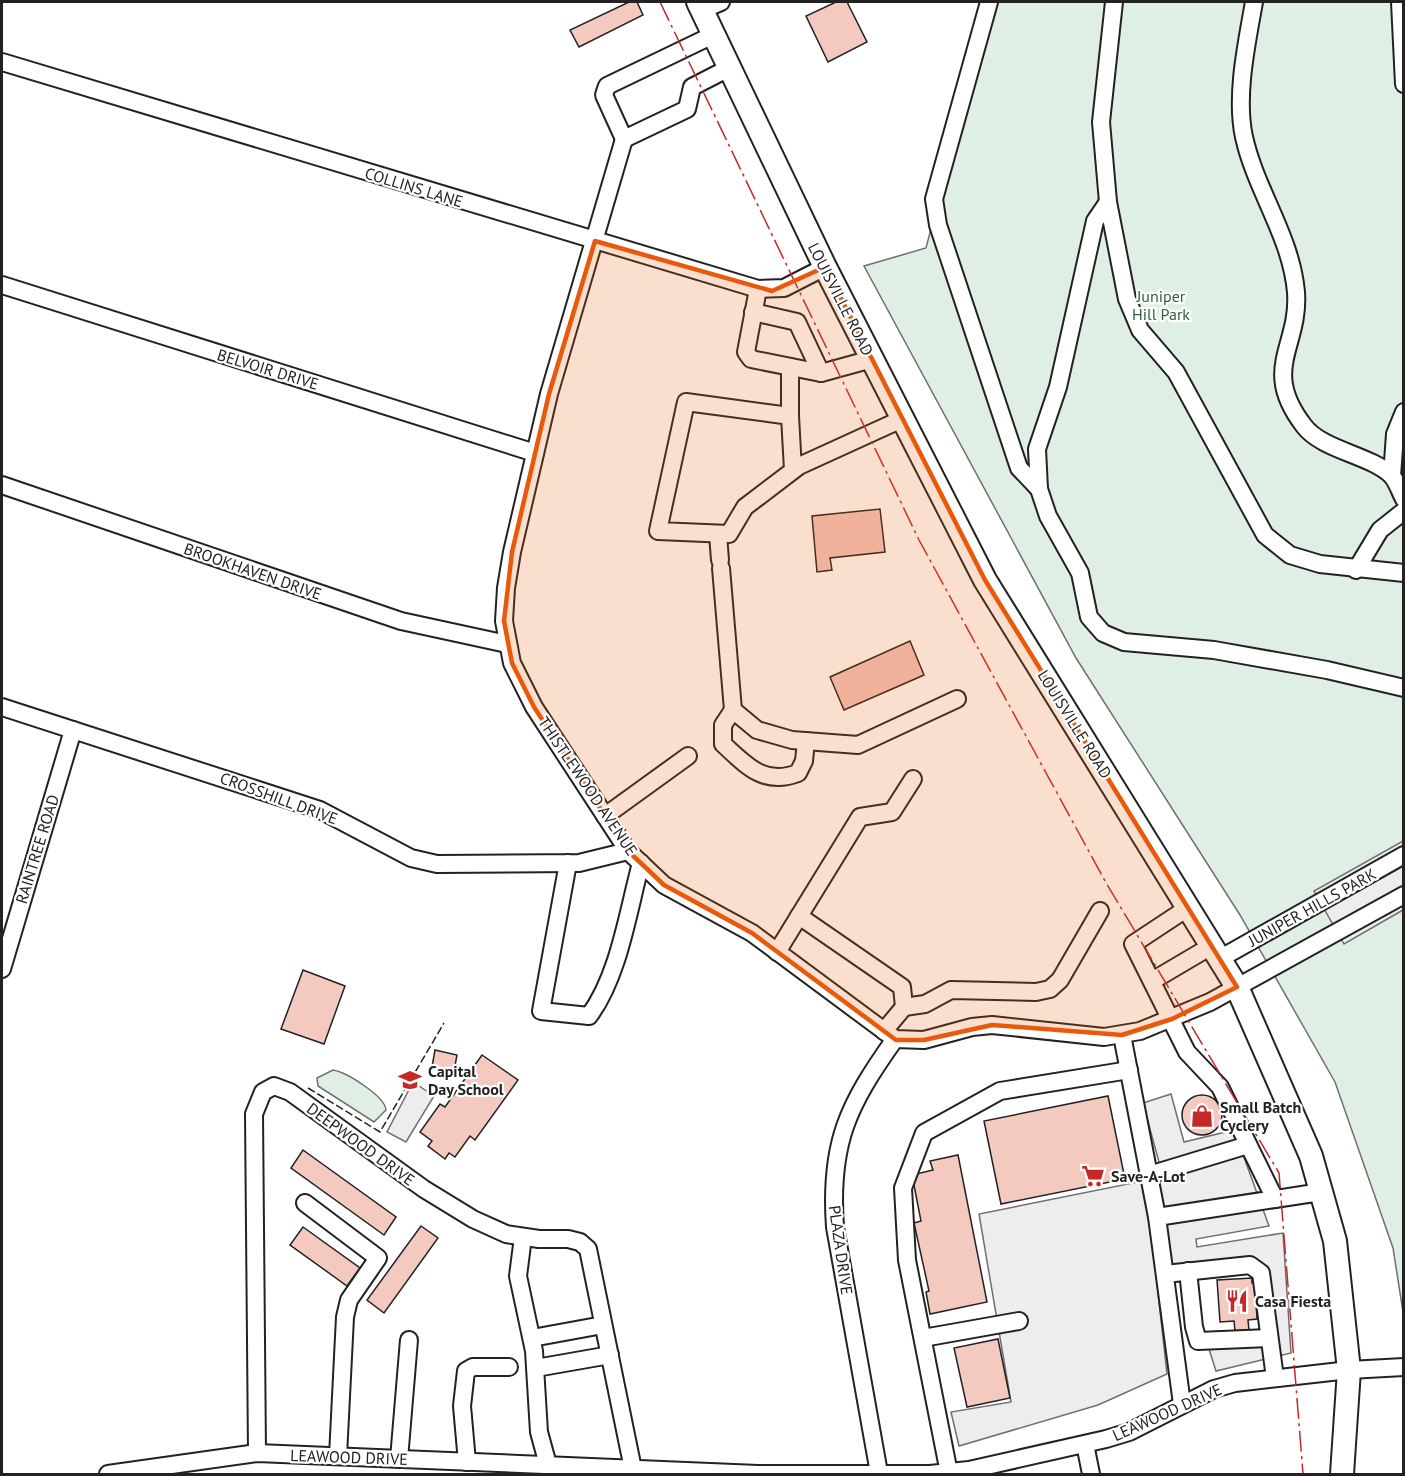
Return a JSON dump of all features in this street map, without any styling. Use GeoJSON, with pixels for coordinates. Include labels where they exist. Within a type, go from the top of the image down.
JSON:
{"type":"FeatureCollection","features":[{"type":"Feature","properties":{"kind":"main road","name":"LOUISVILLE ROAD"},"geometry":{"type":"LineString","coordinates":[[707,4],[714,35],[825,267],[985,580],[1237,987],[1311,1156],[1335,1241],[1349,1370],[1342,1474]]}},
{"type":"Feature","properties":{"kind":"street"},"geometry":{"type":"LineString","coordinates":[[989,2],[934,199],[938,225],[998,411],[1019,468],[1039,489]]}},
{"type":"Feature","properties":{"kind":"street"},"geometry":{"type":"LineString","coordinates":[[1114,2],[1101,122],[1108,202],[1127,299],[1140,330],[1176,372],[1265,535],[1290,555],[1320,564],[1356,570],[1404,573]]}},
{"type":"Feature","properties":{"kind":"street"},"geometry":{"type":"LineString","coordinates":[[1254,2],[1242,74],[1244,135],[1256,177],[1286,243],[1296,292],[1294,321],[1282,367],[1287,398],[1305,429],[1392,476]]}},
{"type":"Feature","properties":{"kind":"street"},"geometry":{"type":"LineString","coordinates":[[1400,2],[1404,84]]}},
{"type":"Feature","properties":{"kind":"street"},"geometry":{"type":"LineString","coordinates":[[714,35],[607,86],[604,95],[624,139],[687,109],[692,87],[729,68]]}},
{"type":"Feature","properties":{"kind":"street","name":"COLLINS LANE"},"geometry":{"type":"LineString","coordinates":[[2,62],[758,289],[772,291],[784,288],[825,267]]}},
{"type":"Feature","properties":{"kind":"street","name":"THISTLEWOOD AVENUE"},"geometry":{"type":"LineString","coordinates":[[624,139],[566,332],[535,453],[506,588],[504,621],[512,663],[534,707],[628,851],[664,885],[752,933],[890,1035]]}},
{"type":"Feature","properties":{"kind":"street"},"geometry":{"type":"LineString","coordinates":[[1108,202],[1095,221],[1058,387],[1037,448],[1039,489],[1048,516],[1080,573],[1089,617],[1102,633],[1124,642],[1214,650],[1327,670],[1404,688]]}},
{"type":"Feature","properties":{"kind":"street","name":"BELVOIR DRIVE"},"geometry":{"type":"LineString","coordinates":[[2,285],[535,453]]}},
{"type":"Feature","properties":{"kind":"street"},"geometry":{"type":"LineString","coordinates":[[758,289],[746,352],[751,359],[821,373],[872,359]]}},
{"type":"Feature","properties":{"kind":"street"},"geometry":{"type":"LineString","coordinates":[[753,312],[798,322],[821,373]]}},
{"type":"Feature","properties":{"kind":"street"},"geometry":{"type":"LineString","coordinates":[[790,367],[793,470]]}},
{"type":"Feature","properties":{"kind":"street"},"geometry":{"type":"LineString","coordinates":[[790,416],[686,402],[658,531],[729,534],[745,507],[793,470],[903,419]]}},
{"type":"Feature","properties":{"kind":"street"},"geometry":{"type":"LineString","coordinates":[[1404,412],[1395,434],[1392,476],[1404,500]]}},
{"type":"Feature","properties":{"kind":"street","name":"BROOKHAVEN DRIVE"},"geometry":{"type":"LineString","coordinates":[[2,485],[401,621],[507,644]]}},
{"type":"Feature","properties":{"kind":"street"},"geometry":{"type":"LineString","coordinates":[[1356,570],[1380,530],[1404,511]]}},
{"type":"Feature","properties":{"kind":"street"},"geometry":{"type":"LineString","coordinates":[[718,534],[733,710],[723,725],[723,744],[752,771],[781,779],[798,773],[804,761],[806,741]]}},
{"type":"Feature","properties":{"kind":"street"},"geometry":{"type":"LineString","coordinates":[[733,710],[757,730],[806,741],[858,745],[957,699]]}},
{"type":"Feature","properties":{"kind":"street","name":"CROSSHILL DRIVE"},"geometry":{"type":"LineString","coordinates":[[2,706],[320,810],[411,858],[447,865],[568,863],[628,851]]}},
{"type":"Feature","properties":{"kind":"street","name":"RAINTREE ROAD"},"geometry":{"type":"LineString","coordinates":[[2,969],[73,730]]}},
{"type":"Feature","properties":{"kind":"street"},"geometry":{"type":"LineString","coordinates":[[605,816],[688,756]]}},
{"type":"Feature","properties":{"kind":"street"},"geometry":{"type":"LineString","coordinates":[[777,952],[860,817],[892,812],[913,779]]}},
{"type":"Feature","properties":{"kind":"street","name":"JUNIPER HILLS PARK"},"geometry":{"type":"LineString","coordinates":[[1152,981],[1217,952],[1404,855]]}},
{"type":"Feature","properties":{"kind":"street"},"geometry":{"type":"LineString","coordinates":[[568,863],[541,1011],[589,1016],[600,1001],[609,978],[641,863]]}},
{"type":"Feature","properties":{"kind":"street","name":"JUNIPER HILLS PARK"},"geometry":{"type":"LineString","coordinates":[[1237,987],[1404,895]]}},
{"type":"Feature","properties":{"kind":"street"},"geometry":{"type":"LineString","coordinates":[[1189,907],[1133,944],[1187,1052],[1220,1087],[1275,1199]]}},
{"type":"Feature","properties":{"kind":"street"},"geometry":{"type":"LineString","coordinates":[[799,916],[902,987],[904,1007],[925,1004],[951,990],[1036,992],[1050,989],[1060,980],[1100,911]]}},
{"type":"Feature","properties":{"kind":"street"},"geometry":{"type":"LineString","coordinates":[[890,1035],[924,1040],[972,1027],[992,1025],[1086,1036],[1122,1035],[1172,1019],[1237,987]]}},
{"type":"Feature","properties":{"kind":"street","name":"PLAZA DRIVE"},"geometry":{"type":"LineString","coordinates":[[890,1474],[835,1227],[833,1203],[837,1160],[846,1120],[904,1007]]}},
{"type":"Feature","properties":{"kind":"street"},"geometry":{"type":"LineString","coordinates":[[1122,1035],[1157,1217],[1182,1404]]}},
{"type":"Feature","properties":{"kind":"street"},"geometry":{"type":"LineString","coordinates":[[949,1473],[907,1260],[903,1188],[924,1133],[1000,1091],[1129,1070]]}},
{"type":"Feature","properties":{"kind":"street","name":"DEEPWOOD DRIVE"},"geometry":{"type":"LineString","coordinates":[[257,1453],[254,1114],[263,1092],[274,1086],[290,1092],[457,1210],[489,1227],[523,1237],[568,1239],[579,1242],[588,1249],[633,1469]]}},
{"type":"Feature","properties":{"kind":"street"},"geometry":{"type":"LineString","coordinates":[[1149,1175],[1248,1145]]}},
{"type":"Feature","properties":{"kind":"street"},"geometry":{"type":"LineString","coordinates":[[1157,1217],[1321,1192]]}},
{"type":"Feature","properties":{"kind":"street"},"geometry":{"type":"LineString","coordinates":[[305,1203],[378,1258],[349,1300],[345,1317],[339,1456]]}},
{"type":"Feature","properties":{"kind":"street"},"geometry":{"type":"LineString","coordinates":[[523,1237],[518,1276],[532,1338],[539,1432],[548,1465]]}},
{"type":"Feature","properties":{"kind":"street"},"geometry":{"type":"LineString","coordinates":[[1165,1274],[1250,1265],[1261,1273],[1275,1378]]}},
{"type":"Feature","properties":{"kind":"street"},"geometry":{"type":"LineString","coordinates":[[1188,1271],[1194,1327],[1198,1341],[1269,1338]]}},
{"type":"Feature","properties":{"kind":"street"},"geometry":{"type":"LineString","coordinates":[[922,1338],[1019,1321]]}},
{"type":"Feature","properties":{"kind":"street"},"geometry":{"type":"LineString","coordinates":[[532,1338],[603,1326]]}},
{"type":"Feature","properties":{"kind":"street"},"geometry":{"type":"LineString","coordinates":[[399,1459],[409,1340]]}},
{"type":"Feature","properties":{"kind":"street"},"geometry":{"type":"LineString","coordinates":[[536,1368],[610,1355]]}},
{"type":"Feature","properties":{"kind":"street"},"geometry":{"type":"LineString","coordinates":[[467,1462],[462,1406],[466,1371],[473,1367],[509,1367]]}},
{"type":"Feature","properties":{"kind":"street","name":"LEAWOOD DRIVE"},"geometry":{"type":"LineString","coordinates":[[108,1474],[257,1453],[786,1474],[949,1473],[987,1470],[1129,1432],[1214,1389],[1275,1378],[1404,1367]]}},
{"type":"Feature","properties":{"kind":"street"},"geometry":{"type":"LineString","coordinates":[[1085,1444],[1091,1474]]}},
{"type":"Feature","properties":{"kind":"highlighted area"},"geometry":{"type":"Polygon","coordinates":[[[595,241],[772,291],[825,267],[985,580],[1237,987],[1172,1019],[1122,1035],[992,1025],[924,1040],[896,1040],[752,933],[664,885],[628,851],[534,707],[512,663],[504,621],[512,552],[549,394],[595,241]]]}},
{"type":"Feature","properties":{"kind":"green space","name":"Juniper Hill Park"},"geometry":{"type":"Polygon","coordinates":[[[989,2],[1403,2],[1403,1312],[1393,1248],[1335,1082],[1240,915],[1076,658],[864,266],[926,248],[989,2]]]}},
{"type":"Feature","properties":{"kind":"green space"},"geometry":{"type":"Polygon","coordinates":[[[333,1070],[347,1075],[372,1092],[384,1104],[386,1110],[374,1122],[318,1086],[317,1078],[333,1070]]]}},
{"type":"Feature","properties":{"kind":"shaded area"},"geometry":{"type":"Polygon","coordinates":[[[1403,841],[1403,910],[1344,944],[1314,891],[1403,841]]]}},
{"type":"Feature","properties":{"kind":"shaded area"},"geometry":{"type":"Polygon","coordinates":[[[413,1082],[434,1096],[406,1142],[387,1132],[413,1082]]]}},
{"type":"Feature","properties":{"kind":"shaded area"},"geometry":{"type":"Polygon","coordinates":[[[1171,1094],[1184,1142],[1234,1130],[1269,1226],[1196,1239],[1197,1247],[1283,1233],[1291,1353],[1216,1371],[1209,1349],[1268,1338],[1262,1264],[1156,1275],[1167,1374],[1098,1405],[959,1446],[951,1412],[1011,1402],[979,1214],[1163,1177],[1143,1103],[1171,1094]]]}},
{"type":"Feature","properties":{"kind":"building"},"geometry":{"type":"Polygon","coordinates":[[[629,2],[637,2],[643,15],[579,47],[570,30],[629,2]]]}},
{"type":"Feature","properties":{"kind":"building"},"geometry":{"type":"Polygon","coordinates":[[[836,2],[847,2],[867,42],[828,62],[806,16],[836,2]]]}},
{"type":"Feature","properties":{"kind":"building"},"geometry":{"type":"Polygon","coordinates":[[[880,509],[885,552],[830,558],[832,570],[817,572],[812,516],[880,509]]]}},
{"type":"Feature","properties":{"kind":"building"},"geometry":{"type":"Polygon","coordinates":[[[910,641],[924,675],[844,710],[830,677],[910,641]]]}},
{"type":"Feature","properties":{"kind":"building"},"geometry":{"type":"Polygon","coordinates":[[[303,970],[345,986],[324,1044],[281,1029],[303,970]]]}},
{"type":"Feature","properties":{"kind":"building"},"geometry":{"type":"Polygon","coordinates":[[[435,1050],[457,1055],[454,1071],[432,1067],[435,1050]]]}},
{"type":"Feature","properties":{"kind":"building"},"geometry":{"type":"Polygon","coordinates":[[[482,1055],[518,1080],[475,1140],[470,1136],[455,1157],[449,1153],[445,1159],[428,1146],[432,1141],[420,1132],[440,1104],[445,1107],[482,1055]]]}},
{"type":"Feature","properties":{"kind":"building","name":"Small Batch Cyclery"},"geometry":{"type":"Polygon","coordinates":[[[1202,1095],[1216,1101],[1222,1115],[1216,1129],[1202,1135],[1188,1129],[1182,1115],[1188,1101],[1202,1095]]]}},
{"type":"Feature","properties":{"kind":"building"},"geometry":{"type":"Polygon","coordinates":[[[1108,1096],[1125,1179],[1001,1204],[984,1121],[1108,1096]]]}},
{"type":"Feature","properties":{"kind":"building"},"geometry":{"type":"Polygon","coordinates":[[[303,1150],[396,1217],[384,1235],[291,1168],[303,1150]]]}},
{"type":"Feature","properties":{"kind":"building"},"geometry":{"type":"Polygon","coordinates":[[[958,1155],[987,1302],[930,1314],[926,1292],[929,1291],[914,1223],[921,1221],[912,1175],[933,1170],[930,1161],[958,1155]]]}},
{"type":"Feature","properties":{"kind":"building"},"geometry":{"type":"Polygon","coordinates":[[[421,1226],[438,1238],[384,1313],[367,1300],[421,1226]]]}},
{"type":"Feature","properties":{"kind":"building"},"geometry":{"type":"Polygon","coordinates":[[[303,1227],[360,1268],[347,1286],[290,1245],[303,1227]]]}},
{"type":"Feature","properties":{"kind":"building","name":"Casa Fiesta"},"geometry":{"type":"Polygon","coordinates":[[[1252,1278],[1252,1283],[1255,1283],[1257,1319],[1248,1320],[1249,1330],[1235,1331],[1234,1321],[1220,1322],[1217,1280],[1252,1278]]]}},
{"type":"Feature","properties":{"kind":"building"},"geometry":{"type":"Polygon","coordinates":[[[998,1339],[1010,1398],[967,1407],[954,1348],[998,1339]]]}},
{"type":"Feature","properties":{"kind":"fence"},"geometry":{"type":"LineString","coordinates":[[308,1088],[380,1132],[444,1023]]}},
{"type":"Feature","properties":{"kind":"power"},"geometry":{"type":"LineString","coordinates":[[660,2],[919,540],[1105,881],[1279,1173],[1303,1474]]}},
{"type":"Feature","properties":{"kind":"place","name":"Capital Day School"},"geometry":{"type":"Point","coordinates":[410,1080]}},
{"type":"Feature","properties":{"kind":"place","name":"Small Batch Cyclery"},"geometry":{"type":"Point","coordinates":[1202,1116]}},
{"type":"Feature","properties":{"kind":"place","name":"Save-A-Lot"},"geometry":{"type":"Point","coordinates":[1093,1176]}},
{"type":"Feature","properties":{"kind":"place","name":"Casa Fiesta"},"geometry":{"type":"Point","coordinates":[1237,1301]}}]}
